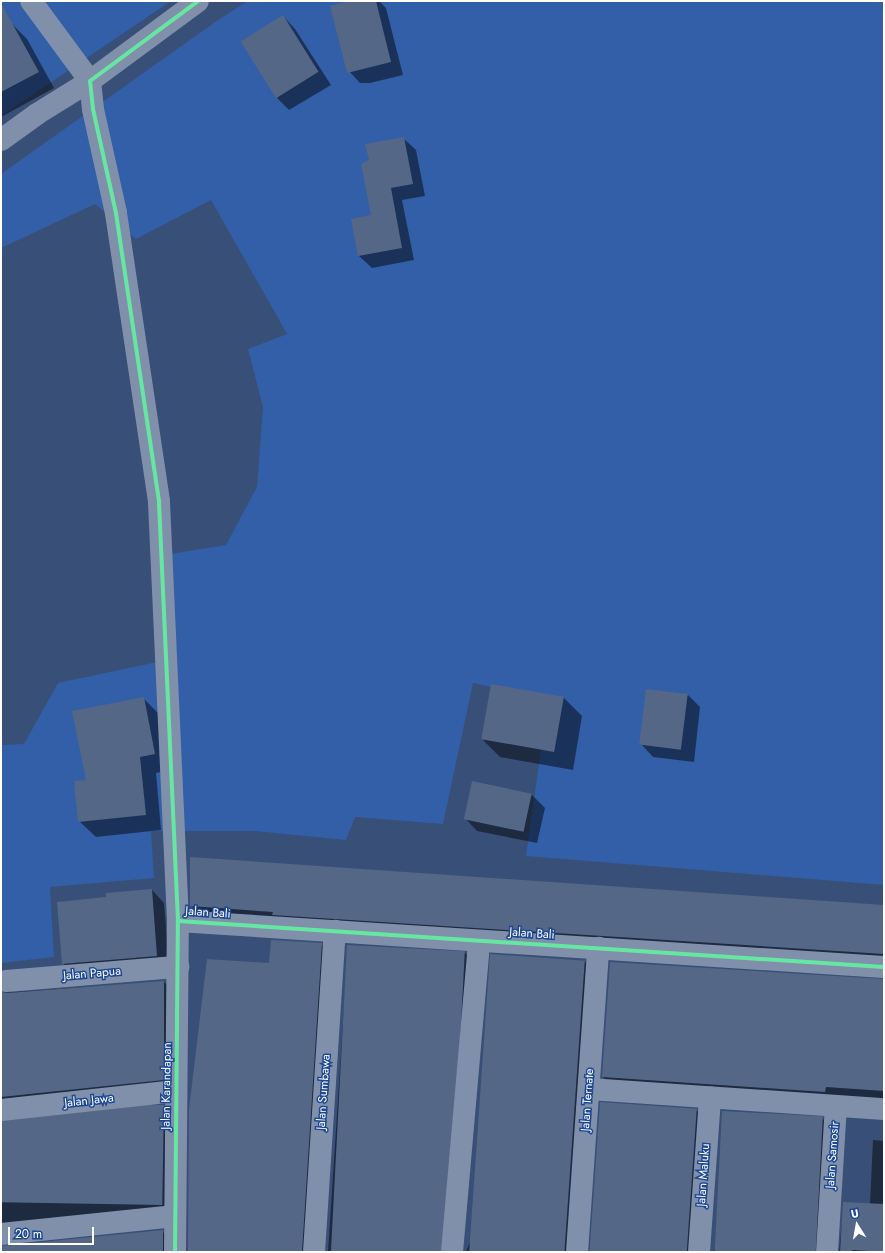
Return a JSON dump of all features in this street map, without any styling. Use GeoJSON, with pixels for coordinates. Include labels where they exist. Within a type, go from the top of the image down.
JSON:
{"type":"FeatureCollection","features":[{"type":"Feature","properties":{"kind":"street"},"geometry":{"type":"LineString","coordinates":[[31,1],[90,81]]}},
{"type":"Feature","properties":{"kind":"street"},"geometry":{"type":"LineString","coordinates":[[1,140],[37,114],[90,81],[198,1]]}},
{"type":"Feature","properties":{"kind":"street","name":"Jalan Karandapan"},"geometry":{"type":"LineString","coordinates":[[90,81],[93,109],[116,213],[159,501],[178,921],[175,1252]]}},
{"type":"Feature","properties":{"kind":"street","name":"Jalan Bali"},"geometry":{"type":"LineString","coordinates":[[178,921],[884,967]]}},
{"type":"Feature","properties":{"kind":"street","name":"Jalan Sumbawa"},"geometry":{"type":"LineString","coordinates":[[314,1252],[335,931]]}},
{"type":"Feature","properties":{"kind":"street"},"geometry":{"type":"LineString","coordinates":[[452,1252],[479,941]]}},
{"type":"Feature","properties":{"kind":"street","name":"Jalan Ternate"},"geometry":{"type":"LineString","coordinates":[[577,1252],[598,948]]}},
{"type":"Feature","properties":{"kind":"street","name":"Jalan Papua"},"geometry":{"type":"LineString","coordinates":[[6,981],[178,967]]}},
{"type":"Feature","properties":{"kind":"street"},"geometry":{"type":"LineString","coordinates":[[589,1089],[884,1109]]}},
{"type":"Feature","properties":{"kind":"street","name":"Jalan Jawa"},"geometry":{"type":"LineString","coordinates":[[1,1110],[176,1091]]}},
{"type":"Feature","properties":{"kind":"street","name":"Jalan Maluku"},"geometry":{"type":"LineString","coordinates":[[699,1252],[710,1097]]}},
{"type":"Feature","properties":{"kind":"street","name":"Jalan Samosir"},"geometry":{"type":"LineString","coordinates":[[826,1252],[836,1106]]}},
{"type":"Feature","properties":{"kind":"street"},"geometry":{"type":"LineString","coordinates":[[1,1234],[175,1216]]}},
{"type":"Feature","properties":{"kind":"shaded area"},"geometry":{"type":"Polygon","coordinates":[[[1,1],[171,1],[1,116],[1,1]]]}},
{"type":"Feature","properties":{"kind":"shaded area"},"geometry":{"type":"Polygon","coordinates":[[[248,1],[884,1],[884,885],[526,856],[548,699],[473,683],[443,824],[355,817],[346,840],[255,831],[151,831],[154,878],[50,887],[54,957],[1,963],[1,745],[24,744],[58,683],[157,662],[152,557],[226,545],[257,487],[263,407],[248,349],[287,334],[211,200],[136,239],[95,204],[1,248],[1,174],[218,20],[248,1]]]}},
{"type":"Feature","properties":{"kind":"building"},"geometry":{"type":"Polygon","coordinates":[[[349,1],[376,1],[391,62],[347,73],[330,6],[349,1]]]}},
{"type":"Feature","properties":{"kind":"building"},"geometry":{"type":"Polygon","coordinates":[[[1,3],[39,72],[1,92],[1,3]]]}},
{"type":"Feature","properties":{"kind":"building"},"geometry":{"type":"Polygon","coordinates":[[[283,15],[319,72],[276,98],[241,41],[283,15]]]}},
{"type":"Feature","properties":{"kind":"building"},"geometry":{"type":"Polygon","coordinates":[[[404,137],[413,184],[391,188],[402,248],[358,256],[351,219],[371,215],[361,164],[369,160],[365,144],[404,137]]]}},
{"type":"Feature","properties":{"kind":"building"},"geometry":{"type":"Polygon","coordinates":[[[491,684],[564,697],[554,752],[481,739],[491,684]]]}},
{"type":"Feature","properties":{"kind":"building"},"geometry":{"type":"Polygon","coordinates":[[[646,689],[688,694],[681,750],[639,745],[646,689]]]}},
{"type":"Feature","properties":{"kind":"building"},"geometry":{"type":"Polygon","coordinates":[[[144,697],[155,754],[140,757],[146,815],[78,822],[74,781],[86,780],[72,711],[144,697]]]}},
{"type":"Feature","properties":{"kind":"building"},"geometry":{"type":"Polygon","coordinates":[[[472,781],[532,794],[524,832],[464,819],[472,781]]]}},
{"type":"Feature","properties":{"kind":"building"},"geometry":{"type":"Polygon","coordinates":[[[190,857],[884,905],[884,954],[272,915],[273,912],[190,906],[190,857]]]}},
{"type":"Feature","properties":{"kind":"building"},"geometry":{"type":"Polygon","coordinates":[[[152,889],[157,956],[62,964],[57,902],[106,897],[106,893],[152,889]]]}},
{"type":"Feature","properties":{"kind":"building"},"geometry":{"type":"Polygon","coordinates":[[[271,940],[322,943],[302,1252],[188,1252],[189,1109],[207,959],[269,963],[271,940]]]}},
{"type":"Feature","properties":{"kind":"building"},"geometry":{"type":"Polygon","coordinates":[[[347,945],[465,951],[449,1252],[331,1252],[347,945]]]}},
{"type":"Feature","properties":{"kind":"building"},"geometry":{"type":"Polygon","coordinates":[[[490,954],[585,961],[564,1252],[469,1252],[490,954]]]}},
{"type":"Feature","properties":{"kind":"building"},"geometry":{"type":"Polygon","coordinates":[[[610,962],[884,979],[884,1091],[826,1087],[825,1092],[602,1077],[610,962]]]}},
{"type":"Feature","properties":{"kind":"building"},"geometry":{"type":"Polygon","coordinates":[[[164,981],[164,1080],[1,1097],[1,992],[7,993],[164,981]]]}},
{"type":"Feature","properties":{"kind":"building"},"geometry":{"type":"Polygon","coordinates":[[[1,1102],[164,1105],[162,1205],[1,1202],[1,1102]]]}},
{"type":"Feature","properties":{"kind":"building"},"geometry":{"type":"Polygon","coordinates":[[[600,1102],[697,1109],[687,1252],[590,1252],[600,1102]]]}},
{"type":"Feature","properties":{"kind":"building"},"geometry":{"type":"Polygon","coordinates":[[[722,1111],[823,1116],[816,1252],[715,1252],[722,1111]]]}},
{"type":"Feature","properties":{"kind":"building"},"geometry":{"type":"Polygon","coordinates":[[[843,1202],[884,1204],[884,1252],[852,1250],[852,1252],[840,1252],[843,1202]]]}},
{"type":"Feature","properties":{"kind":"building"},"geometry":{"type":"Polygon","coordinates":[[[163,1230],[163,1252],[1,1252],[1,1246],[163,1230]]]}},
{"type":"Feature","properties":{"kind":"cycle path"},"geometry":{"type":"LineString","coordinates":[[175,1252],[178,921],[159,501],[116,213],[93,109],[90,81],[198,1]]}},
{"type":"Feature","properties":{"kind":"cycle path"},"geometry":{"type":"LineString","coordinates":[[178,921],[884,967]]}}]}
